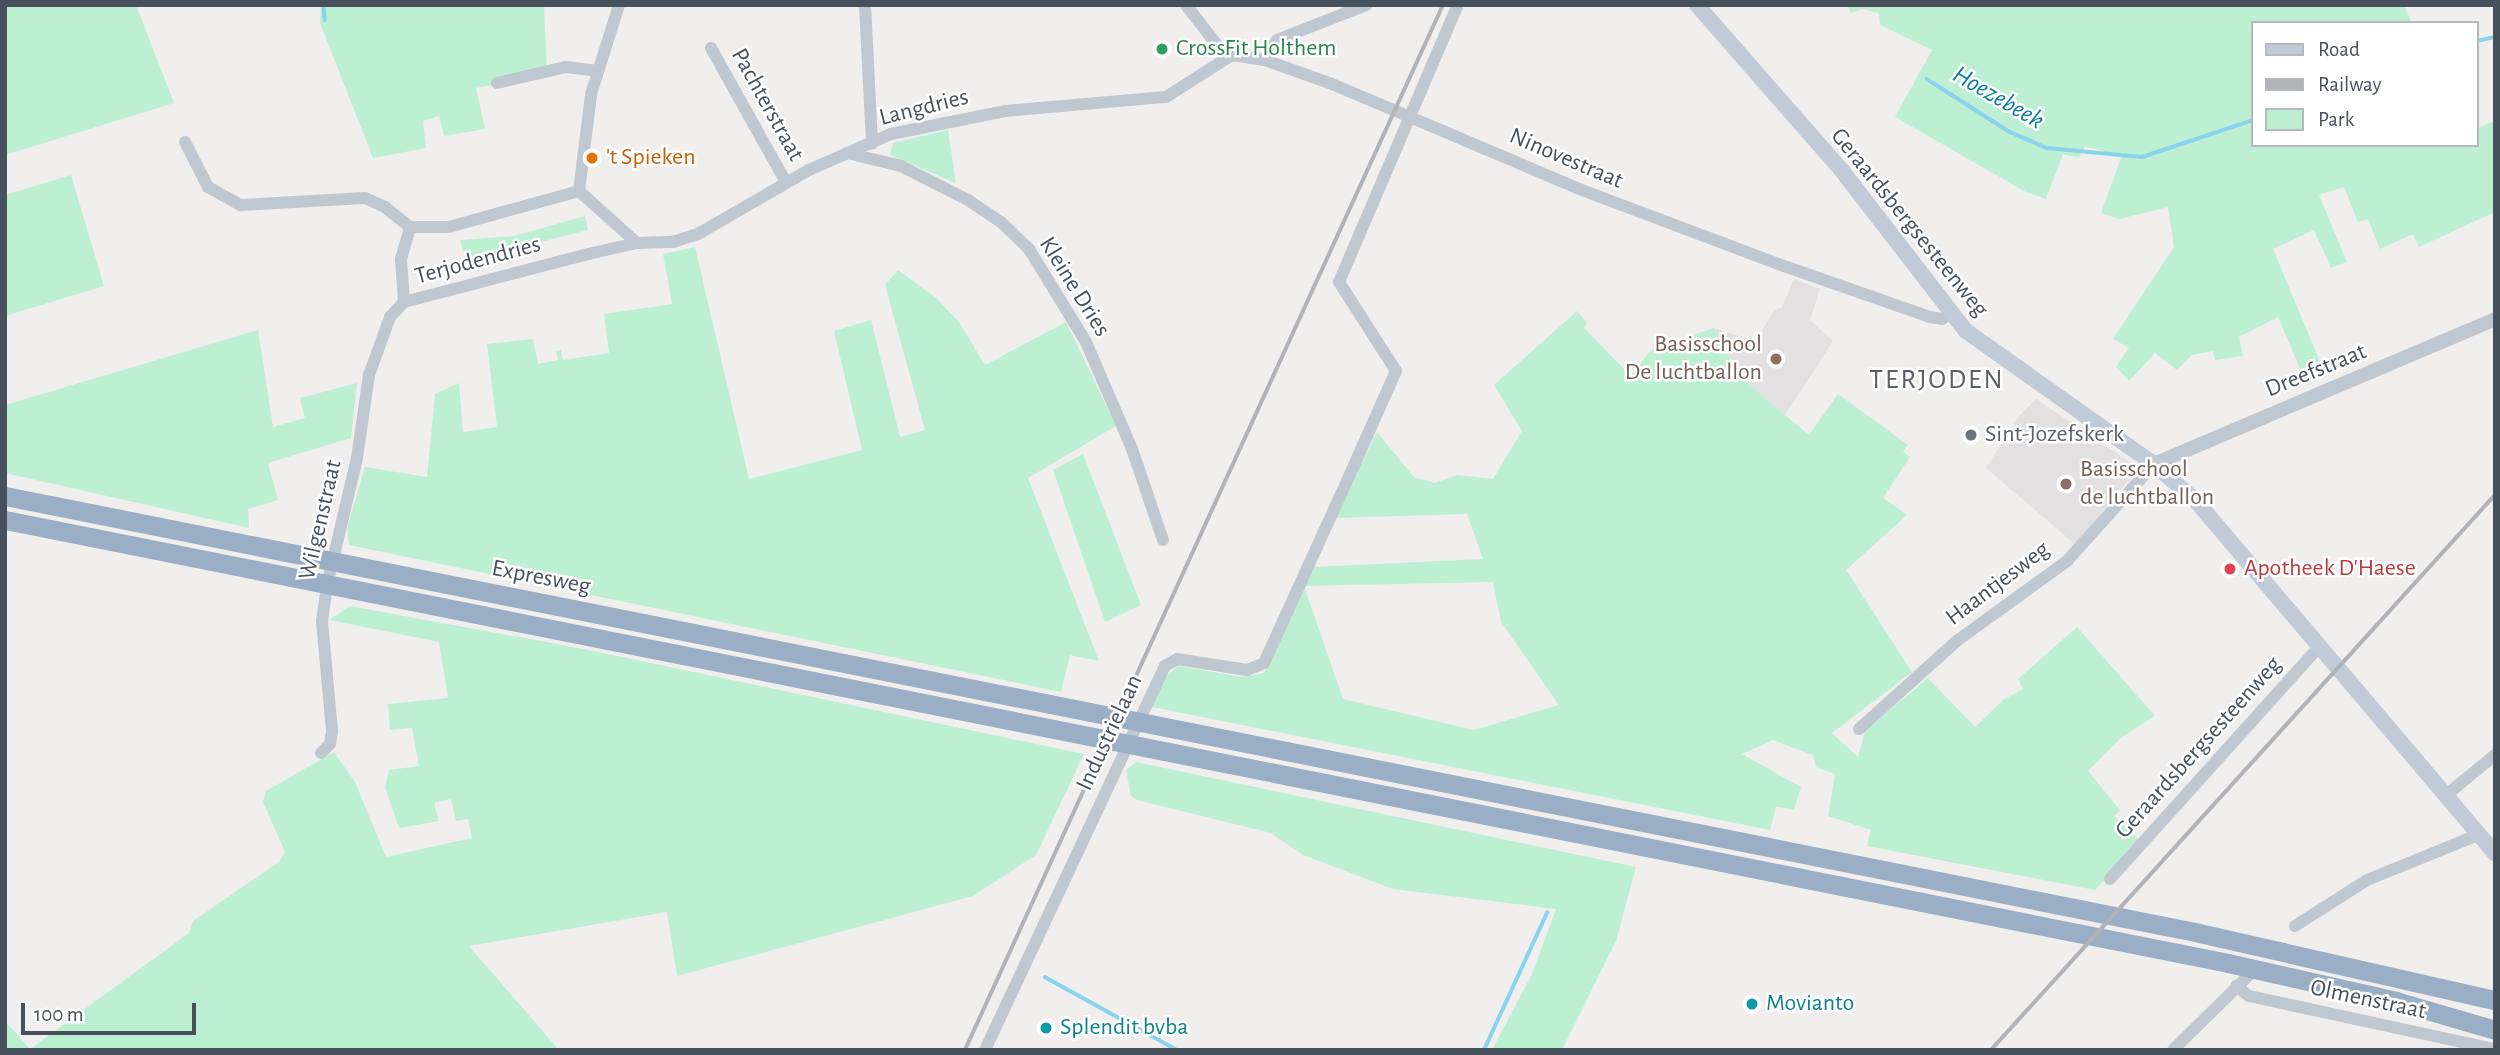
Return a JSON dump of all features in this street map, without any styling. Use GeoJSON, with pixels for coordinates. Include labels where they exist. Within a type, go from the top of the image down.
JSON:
{"type":"FeatureCollection","features":[{"type":"Feature","properties":{"kind":"highway","name":"Expresweg"},"geometry":{"type":"LineString","coordinates":[[5,496],[2199,933],[2495,1000]]}},
{"type":"Feature","properties":{"kind":"highway","name":"Expresweg"},"geometry":{"type":"LineString","coordinates":[[5,520],[2228,963],[2396,1001],[2495,1030]]}},
{"type":"Feature","properties":{"kind":"main road","name":"Geraardsbergsesteenweg"},"geometry":{"type":"LineString","coordinates":[[1697,5],[1843,172],[1950,313],[1991,352],[2154,464],[2214,521],[2495,854]]}},
{"type":"Feature","properties":{"kind":"street"},"geometry":{"type":"LineString","coordinates":[[619,5],[586,118],[579,191],[637,243]]}},
{"type":"Feature","properties":{"kind":"street"},"geometry":{"type":"LineString","coordinates":[[865,5],[872,144]]}},
{"type":"Feature","properties":{"kind":"street"},"geometry":{"type":"LineString","coordinates":[[1186,5],[1217,45],[1232,55]]}},
{"type":"Feature","properties":{"kind":"street"},"geometry":{"type":"LineString","coordinates":[[1265,60],[1277,40],[1366,5]]}},
{"type":"Feature","properties":{"kind":"street"},"geometry":{"type":"LineString","coordinates":[[1407,115],[1458,5]]}},
{"type":"Feature","properties":{"kind":"street","name":"Pachterstraat"},"geometry":{"type":"LineString","coordinates":[[710,48],[786,182]]}},
{"type":"Feature","properties":{"kind":"street","name":"Langdries"},"geometry":{"type":"LineString","coordinates":[[637,243],[673,242],[698,234],[786,182],[891,134],[1005,111],[1166,97],[1232,55]]}},
{"type":"Feature","properties":{"kind":"street","name":"Ninovestraat"},"geometry":{"type":"LineString","coordinates":[[1232,55],[1265,60],[1407,115],[1579,189],[1787,267],[1930,317],[1942,319],[1950,313]]}},
{"type":"Feature","properties":{"kind":"street"},"geometry":{"type":"LineString","coordinates":[[497,83],[566,67],[598,71]]}},
{"type":"Feature","properties":{"kind":"street","name":"Industrielaan"},"geometry":{"type":"LineString","coordinates":[[985,1050],[1165,666],[1177,659],[1247,670],[1264,663],[1396,371],[1339,282],[1407,115]]}},
{"type":"Feature","properties":{"kind":"street","name":"Terjodendries"},"geometry":{"type":"LineString","coordinates":[[185,142],[208,187],[241,205],[365,198],[385,207],[410,227],[449,227],[579,191]]}},
{"type":"Feature","properties":{"kind":"street","name":"Kleine Dries"},"geometry":{"type":"LineString","coordinates":[[847,153],[901,166],[968,200],[1001,222],[1029,250],[1086,342],[1132,449],[1163,540]]}},
{"type":"Feature","properties":{"kind":"street","name":"Terjodendries"},"geometry":{"type":"LineString","coordinates":[[410,227],[401,258],[404,302],[637,243]]}},
{"type":"Feature","properties":{"kind":"street","name":"Wilgenstraat"},"geometry":{"type":"LineString","coordinates":[[321,753],[330,744],[332,731],[322,621],[331,561],[357,458],[369,375],[390,317],[404,302]]}},
{"type":"Feature","properties":{"kind":"street","name":"Dreefstraat"},"geometry":{"type":"LineString","coordinates":[[2154,464],[2495,318]]}},
{"type":"Feature","properties":{"kind":"street","name":"Haantjesweg"},"geometry":{"type":"LineString","coordinates":[[1859,729],[1958,640],[2067,561],[2154,464]]}},
{"type":"Feature","properties":{"kind":"street","name":"Geraardsbergsesteenweg"},"geometry":{"type":"LineString","coordinates":[[2110,879],[2320,646]]}},
{"type":"Feature","properties":{"kind":"street"},"geometry":{"type":"LineString","coordinates":[[2445,796],[2495,755]]}},
{"type":"Feature","properties":{"kind":"street"},"geometry":{"type":"LineString","coordinates":[[2295,926],[2367,880],[2478,835]]}},
{"type":"Feature","properties":{"kind":"street"},"geometry":{"type":"LineString","coordinates":[[2228,963],[2236,986]]}},
{"type":"Feature","properties":{"kind":"street"},"geometry":{"type":"LineString","coordinates":[[2173,1050],[2255,969]]}},
{"type":"Feature","properties":{"kind":"street","name":"Olmenstraat"},"geometry":{"type":"LineString","coordinates":[[2236,986],[2249,996],[2495,1049]]}},
{"type":"Feature","properties":{"kind":"shaded area","name":"Basisschool De luchtballon"},"geometry":{"type":"Polygon","coordinates":[[[1794,279],[1820,289],[1810,320],[1833,341],[1785,415],[1741,378],[1713,328],[1755,341],[1775,310],[1782,307],[1794,279]]]}},
{"type":"Feature","properties":{"kind":"shaded area","name":"Basisschool de luchtballon"},"geometry":{"type":"Polygon","coordinates":[[[2036,399],[2139,468],[2075,544],[1986,468],[2020,415],[2036,399]]]}},
{"type":"Feature","properties":{"kind":"green space"},"geometry":{"type":"Polygon","coordinates":[[[5,5],[136,5],[174,103],[5,155],[5,5]]]}},
{"type":"Feature","properties":{"kind":"green space"},"geometry":{"type":"Polygon","coordinates":[[[321,5],[544,5],[547,74],[476,88],[485,129],[444,136],[439,116],[423,121],[426,148],[373,158],[320,23],[321,5]]]}},
{"type":"Feature","properties":{"kind":"green space"},"geometry":{"type":"Polygon","coordinates":[[[1847,5],[2404,5],[2411,21],[2252,21],[2252,147],[2479,147],[2479,127],[2495,121],[2495,212],[2419,247],[2413,234],[2380,249],[2368,219],[2358,222],[2344,187],[2319,195],[2347,262],[2331,268],[2314,230],[2273,249],[2326,376],[2307,385],[2278,317],[2239,337],[2243,356],[2215,360],[2213,351],[2192,355],[2177,370],[2155,353],[2129,381],[2116,367],[2129,348],[2113,339],[2174,247],[2168,207],[2119,219],[2101,213],[2121,158],[2106,152],[2085,146],[2079,158],[2063,154],[2046,199],[2024,191],[1895,117],[1932,50],[1880,25],[1879,13],[1862,9],[1851,13],[1847,5]]]}},
{"type":"Feature","properties":{"kind":"green space"},"geometry":{"type":"Polygon","coordinates":[[[948,130],[956,183],[890,155],[893,143],[948,130]]]}},
{"type":"Feature","properties":{"kind":"green space"},"geometry":{"type":"Polygon","coordinates":[[[71,175],[104,286],[5,316],[5,195],[71,175]]]}},
{"type":"Feature","properties":{"kind":"green space"},"geometry":{"type":"Polygon","coordinates":[[[585,216],[588,230],[517,248],[469,272],[460,240],[514,236],[585,216]]]}},
{"type":"Feature","properties":{"kind":"green space"},"geometry":{"type":"Polygon","coordinates":[[[695,247],[749,479],[862,450],[834,331],[871,320],[900,437],[925,430],[885,285],[898,270],[935,297],[959,322],[985,365],[1066,322],[1116,426],[1028,478],[1099,661],[1070,655],[1061,692],[349,545],[347,528],[365,467],[427,477],[435,394],[459,383],[463,432],[497,427],[487,344],[533,339],[538,364],[558,360],[556,351],[561,350],[563,360],[609,353],[604,314],[672,304],[663,254],[695,247]]]}},
{"type":"Feature","properties":{"kind":"green space"},"geometry":{"type":"Polygon","coordinates":[[[1577,311],[1587,323],[1584,328],[1631,376],[1651,350],[1713,328],[1741,378],[1809,435],[1838,394],[1908,445],[1903,452],[1910,457],[1883,498],[1907,515],[1846,570],[1912,672],[1832,733],[1858,757],[1865,731],[1928,678],[1975,727],[2003,700],[2023,689],[2018,679],[2077,627],[2155,716],[2122,737],[2088,771],[2120,810],[2114,816],[2140,841],[2095,890],[1867,846],[1871,830],[1828,816],[1835,774],[1816,767],[1813,755],[1773,740],[1742,754],[1801,787],[1794,809],[1776,807],[1770,830],[1152,707],[1162,680],[1178,666],[1242,677],[1264,673],[1304,586],[1313,567],[1483,559],[1467,514],[1335,518],[1377,432],[1414,477],[1435,483],[1457,475],[1493,479],[1522,431],[1494,385],[1577,311]],[[1493,582],[1304,586],[1343,699],[1474,730],[1559,705],[1501,622],[1493,582]]]}},
{"type":"Feature","properties":{"kind":"green space"},"geometry":{"type":"Polygon","coordinates":[[[258,330],[273,427],[305,418],[300,398],[357,383],[351,438],[268,463],[278,500],[248,509],[249,528],[5,473],[5,405],[258,330]]]}},
{"type":"Feature","properties":{"kind":"green space"},"geometry":{"type":"Polygon","coordinates":[[[1083,454],[1141,605],[1105,622],[1053,470],[1083,454]]]}},
{"type":"Feature","properties":{"kind":"green space"},"geometry":{"type":"Polygon","coordinates":[[[350,606],[589,650],[1084,754],[1036,855],[973,896],[677,976],[667,912],[469,946],[559,1050],[5,1050],[5,1021],[30,1049],[189,933],[193,921],[279,862],[285,852],[263,802],[266,791],[334,752],[355,782],[386,857],[472,838],[468,819],[456,821],[451,799],[434,803],[439,821],[399,828],[385,787],[389,770],[419,766],[412,728],[390,730],[388,704],[448,698],[439,642],[329,620],[350,606]]]}},
{"type":"Feature","properties":{"kind":"green space"},"geometry":{"type":"Polygon","coordinates":[[[1136,762],[1636,867],[1616,941],[1562,1050],[1492,1050],[1532,974],[1556,909],[1393,889],[1303,855],[1271,833],[1137,800],[1131,796],[1126,770],[1136,762]]]}},
{"type":"Feature","properties":{"kind":"waterway"},"geometry":{"type":"LineString","coordinates":[[324,5],[325,20]]}},
{"type":"Feature","properties":{"kind":"waterway","name":"Hoezebeek"},"geometry":{"type":"LineString","coordinates":[[2479,41],[2495,37]]}},
{"type":"Feature","properties":{"kind":"waterway","name":"Hoezebeek"},"geometry":{"type":"LineString","coordinates":[[1927,79],[2010,132],[2047,148],[2142,157],[2252,120]]}},
{"type":"Feature","properties":{"kind":"waterway"},"geometry":{"type":"LineString","coordinates":[[1484,1050],[1547,913]]}},
{"type":"Feature","properties":{"kind":"waterway"},"geometry":{"type":"LineString","coordinates":[[1045,977],[1177,1050]]}},
{"type":"Feature","properties":{"kind":"railway"},"geometry":{"type":"LineString","coordinates":[[965,1050],[1443,5]]}},
{"type":"Feature","properties":{"kind":"railway"},"geometry":{"type":"LineString","coordinates":[[1991,1050],[2495,495]]}},
{"type":"Feature","properties":{"kind":"place","name":"CrossFit Holthem"},"geometry":{"type":"Point","coordinates":[1162,49]}},
{"type":"Feature","properties":{"kind":"place","name":"'t Spieken"},"geometry":{"type":"Point","coordinates":[592,158]}},
{"type":"Feature","properties":{"kind":"place","name":"Basisschool De luchtballon"},"geometry":{"type":"Point","coordinates":[1776,359]}},
{"type":"Feature","properties":{"kind":"place","name":"Sint-Jozefskerk"},"geometry":{"type":"Point","coordinates":[1971,435]}},
{"type":"Feature","properties":{"kind":"place","name":"Basisschool de luchtballon"},"geometry":{"type":"Point","coordinates":[2066,484]}},
{"type":"Feature","properties":{"kind":"place","name":"Apotheek D'Haese"},"geometry":{"type":"Point","coordinates":[2230,569]}},
{"type":"Feature","properties":{"kind":"place","name":"Movianto"},"geometry":{"type":"Point","coordinates":[1752,1004]}},
{"type":"Feature","properties":{"kind":"place","name":"Splendit bvba"},"geometry":{"type":"Point","coordinates":[1046,1028]}},
{"type":"Feature","properties":{"kind":"district","name":"TERJODEN"},"geometry":{"type":"Point","coordinates":[1937,380]}}]}
